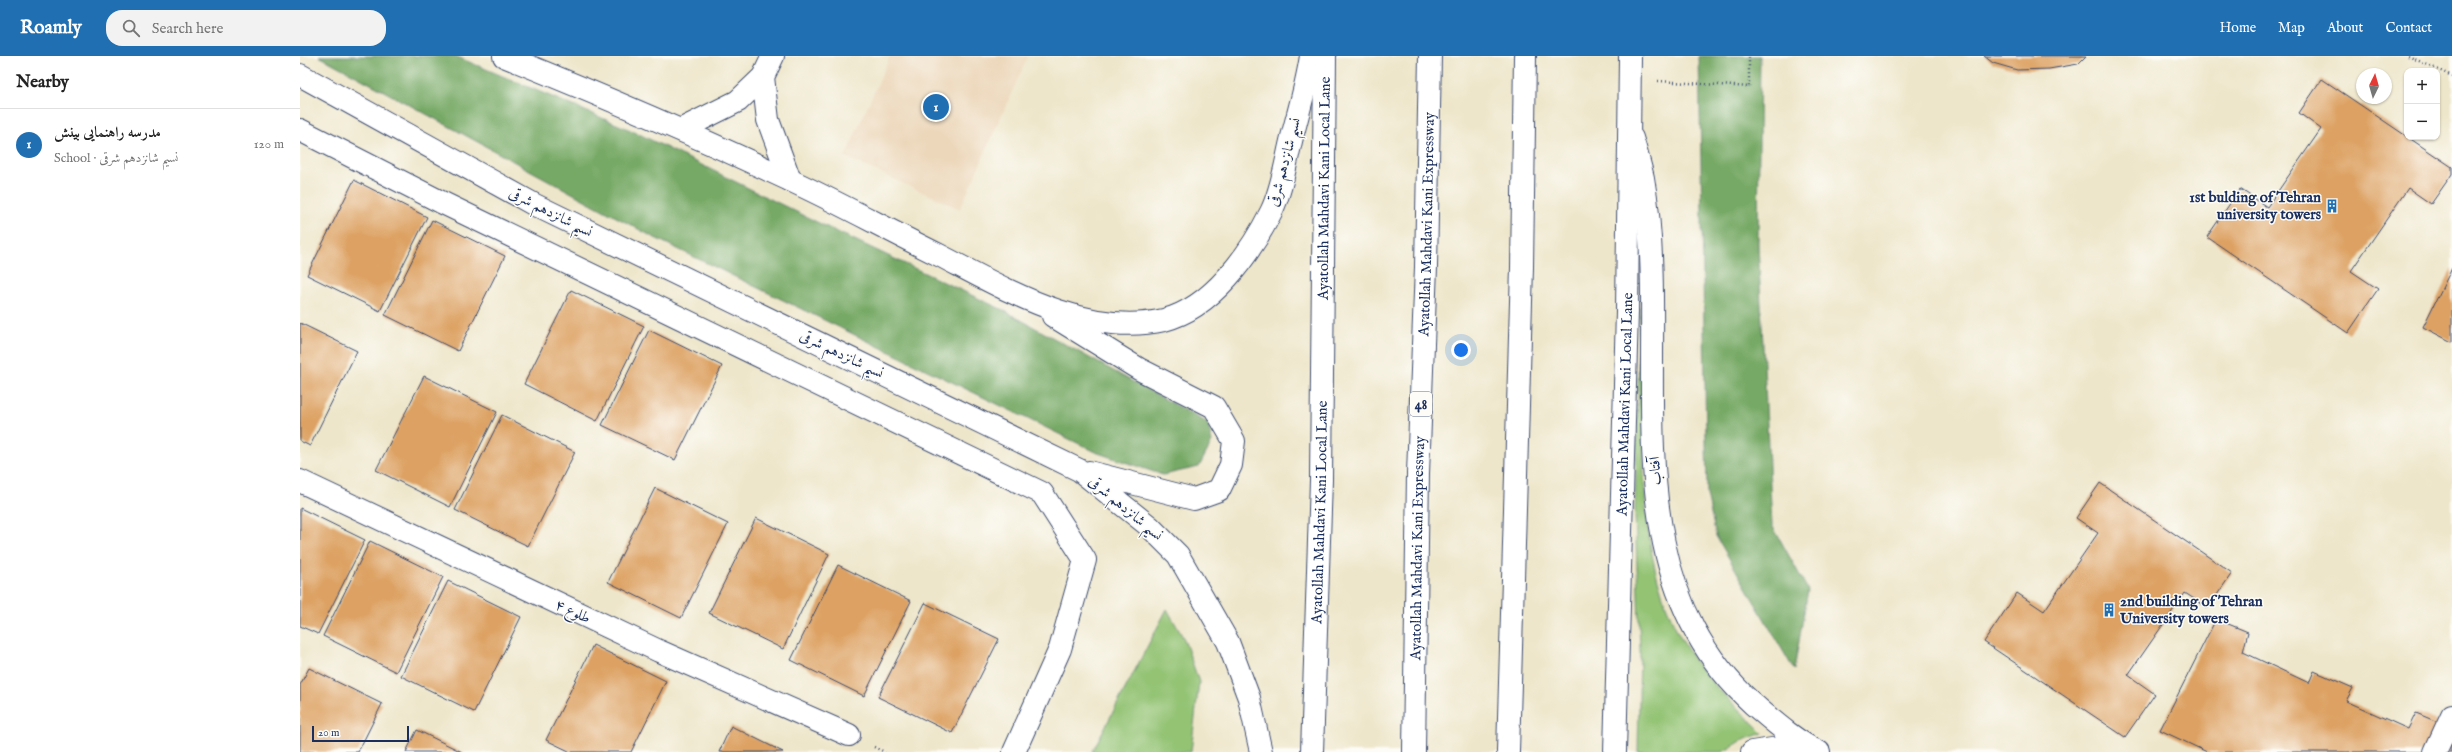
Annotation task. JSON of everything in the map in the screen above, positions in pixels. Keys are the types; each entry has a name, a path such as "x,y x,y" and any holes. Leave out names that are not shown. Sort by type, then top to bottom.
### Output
{"main road":[{"name":"نسیم شانزدهم شرقی","path":"504,56 682,129 790,180 1030,302 1106,323 1132,324 1165,319 1202,300 1222,282 1257,237 1272,209 1286,164 1311,56"},
{"path":"682,129 738,101 763,77 773,56"},
{"name":"Ayatollah Mahdavi Kani Local Lane","path":"1312,752 1321,480 1325,56"},
{"name":"Ayatollah Mahdavi Kani Expressway","path":"1414,752 1418,473 1426,267 1430,56"},
{"path":"1508,752 1522,268 1525,56"},
{"name":"Ayatollah Mahdavi Kani Local Lane","path":"1615,752 1630,132 1630,56"},
{"name":"نسیم شانزدهم شرقی","path":"300,76 535,205 1078,470 1149,526 1178,555 1228,642 1249,698 1261,752"},
{"path":"763,77 768,120 790,180"},
{"path":"300,130 443,203 1042,494 1085,560 1060,649 1014,752"},
{"name":"آفتاب","path":"1630,132 1643,178 1649,233 1652,307 1651,398 1655,476 1660,526 1670,571 1685,613 1714,663 1740,692 1765,715 1817,751"},
{"path":"1030,302 1139,369 1214,408 1234,441 1231,465 1219,490 1194,499 1078,470"},
{"name":"طلوع ۴","path":"300,481 659,651 849,735"},
{"path":"2435,752 2452,715"},
{"path":"1752,752 1779,748 1817,751"}],"path":[{"path":"1630,79 1749,87 1749,56"},
{"path":"2408,56 2452,76"}],"shaded area":[{"path":"890,56 1028,56 960,209 845,157"}],"green space":[{"path":"319,56 455,56 633,131 827,227 1001,309 1208,423 1212,442 1199,467 1163,475 1098,453 653,237"},
{"path":"1699,56 1760,56 1758,244 1772,525 1808,590 1794,670 1716,536 1707,495"},
{"path":"1640,307 1647,515 1655,567 1662,593 1671,618 1691,655 1720,690 1763,733 1743,740 1723,752 1638,752 1640,651 1635,513"},
{"path":"1167,609 1184,639 1199,682 1191,752 1092,752"}],"building":[{"path":"1984,56 2086,56 2078,64 2049,69 2017,70 1993,63"},
{"name":"1st bulding of Tehran university towers","path":"2322,79 2356,102 2356,104 2359,104 2404,135 2404,140 2412,140 2452,167 2452,174 2431,204 2408,188 2351,271 2378,289 2348,333 2207,237 2240,189 2267,207 2321,129 2299,113"},
{"path":"354,180 427,217 380,311 307,275"},
{"path":"432,220 505,256 458,351 385,315"},
{"path":"2452,268 2452,342 2423,327"},
{"path":"571,290 644,326 597,421 524,384"},
{"path":"300,323 357,351 310,446 300,441"},
{"path":"649,330 722,366 675,460 602,425"},
{"path":"424,376 497,412 450,507 376,470"},
{"path":"502,415 575,452 528,546 455,510"},
{"name":"2nd building of Tehran University towers","path":"2100,483 2232,573 2208,608 2185,593 2128,675 2155,694 2125,737 1984,642 2017,593 2044,611 2098,533 2076,518"},
{"path":"655,488 728,524 681,618 608,582"},
{"path":"300,508 365,540 318,634 300,626"},
{"path":"756,518 829,554 783,649 709,613"},
{"path":"370,541 443,577 396,672 323,636"},
{"path":"838,565 911,601 864,696 791,660"},
{"path":"448,581 521,617 474,712 401,676"},
{"path":"925,603 999,639 952,733 878,697"},
{"path":"2216,619 2248,632 2243,652 2309,683 2314,671 2353,688 2346,701 2408,729 2416,713 2452,728 2451,752 2207,752 2160,730"},
{"path":"593,645 666,681 631,752 571,752 546,740"},
{"path":"309,668 382,704 358,752 300,752 300,685"},
{"path":"731,726 783,752 719,752"},
{"path":"417,730 462,752 406,752"}],"place":[{"name":"مدرسه راهنمایی بینش","path":"936,107"},
{"name":"1st bulding of Tehran university towers","path":"2332,206"},
{"name":"2nd building of Tehran University towers","path":"2109,610"}]}
